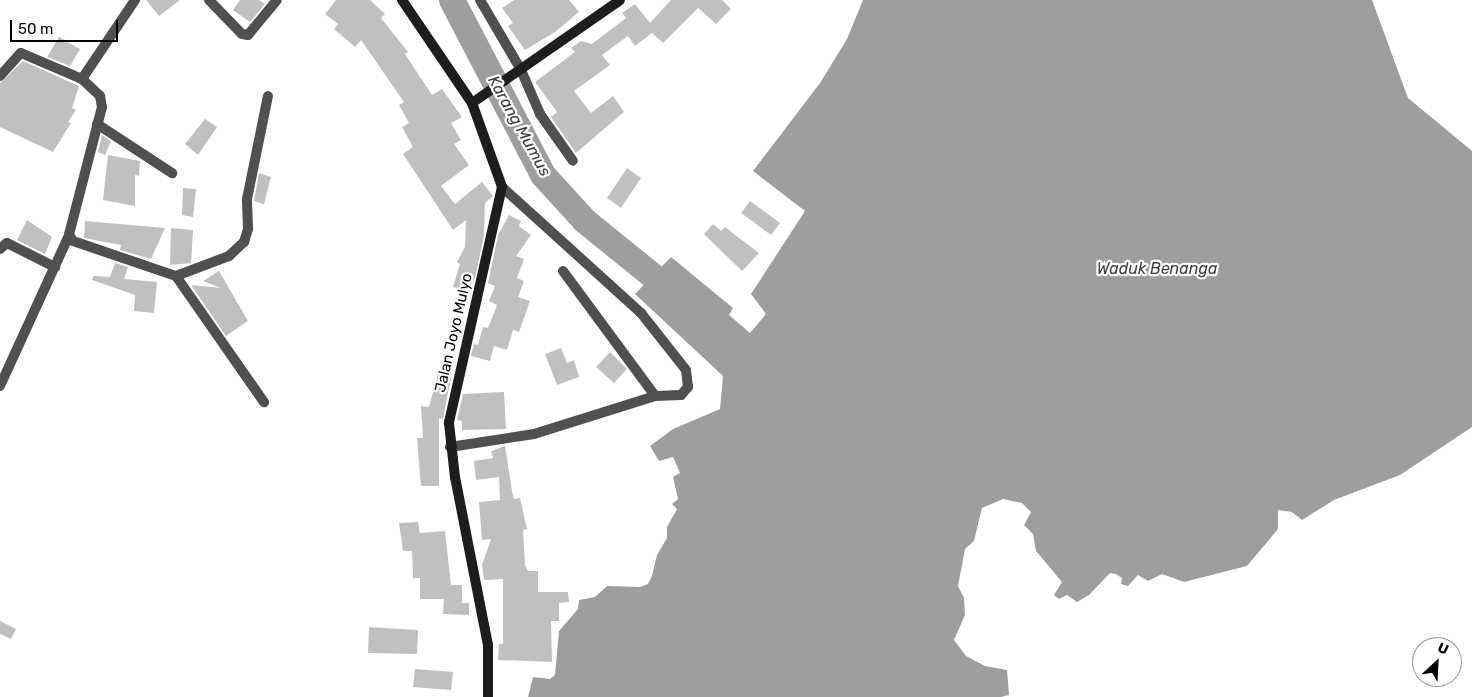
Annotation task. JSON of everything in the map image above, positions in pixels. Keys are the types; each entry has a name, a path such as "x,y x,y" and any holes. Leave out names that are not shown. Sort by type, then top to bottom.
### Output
{"main road":[{"path":"402,0 472,103 502,187"},
{"path":"472,103 485,96 620,0"},
{"name":"Jalan Joyo Mulyo","path":"488,697 488,645 450,447 449,422 502,187"}],"street":[{"path":"82,79 135,0"},
{"path":"210,0 242,34 248,35 278,0"},
{"path":"480,0 520,71 540,114 573,161"},
{"path":"0,76 14,56 21,53 82,79 100,96 97,124 69,235 0,386"},
{"path":"69,235 73,241 121,260 176,276 229,256 244,242 248,230 247,198 268,96"},
{"path":"97,124 172,173"},
{"path":"450,447 534,434 654,396 681,395 688,388 686,370 678,357 641,313 502,187"},
{"path":"0,249 7,243 55,267"},
{"path":"563,271 654,396"},
{"path":"176,276 264,402"}],"water":[{"name":"Waduk Benanga","path":"863,0 1372,0 1408,98 1472,151 1472,427 1400,475 1334,500 1302,520 1292,512 1278,510 1278,529 1247,566 1184,582 1162,574 1148,581 1138,575 1128,586 1121,584 1122,578 1110,573 1089,595 1077,602 1067,595 1059,599 1054,595 1062,582 1036,551 1033,534 1024,525 1031,512 1022,503 1003,499 982,508 974,541 965,549 958,586 964,598 965,615 954,640 966,656 985,666 1007,670 1009,695 1001,697 528,697 533,677 550,679 555,675 559,631 578,609 579,600 595,597 607,586 640,587 648,584 652,576 657,555 667,538 667,527 677,509 672,504 678,499 673,477 680,473 673,457 659,461 650,446 673,429 720,409 723,376 635,294 671,257 733,308 729,315 750,333 766,314 751,294 805,211 753,171 820,83 847,39"}],"building":[{"path":"146,0 180,0 159,16"},
{"path":"240,0 259,0 265,4 250,22 233,10"},
{"path":"336,0 370,0 385,14 381,18 408,52 405,54 432,95 442,89 462,117 451,123 461,140 454,144 469,165 441,186 455,204 482,182 493,196 485,203 484,236 475,278 467,291 453,287 460,264 457,262 465,247 466,220 453,230 403,154 413,147 402,127 409,123 399,105 404,102 361,40 355,47 334,29 338,24 325,14"},
{"path":"514,0 569,0 579,12 555,32 525,50 508,26 513,23 502,8"},
{"path":"671,0 722,0 731,9 716,24 698,8 663,43 652,33 635,46 628,36 602,55 610,65 574,91 591,113 613,96 624,112 576,153 551,117 557,112 535,82 575,52 571,48 581,41 592,44 626,18 622,13 635,4 650,23"},
{"path":"59,37 80,49 70,66 47,57"},
{"path":"23,61 79,86 72,108 76,110 68,122 71,123 53,152 0,127 0,83"},
{"path":"205,119 217,127 198,155 185,144"},
{"path":"102,135 111,141 105,155 98,152"},
{"path":"108,155 140,161 139,176 135,175 135,206 103,200"},
{"path":"627,168 641,178 621,208 607,198"},
{"path":"259,173 271,177 264,204 254,201"},
{"path":"183,188 196,189 193,217 182,215"},
{"path":"750,201 780,223 771,235 741,213"},
{"path":"509,215 521,221 519,226 531,235 516,256 524,259 517,278 524,281 518,297 530,301 519,332 513,330 507,350 494,346 490,361 471,356 474,344 478,345 483,327 488,328 497,305 489,301 495,286 488,283 498,235"},
{"path":"27,220 52,237 45,254 17,240"},
{"path":"85,221 165,228 151,259 120,250 121,245 84,238"},
{"path":"713,224 721,231 725,227 759,253 742,271 704,234"},
{"path":"171,228 193,230 191,263 170,265"},
{"path":"115,263 128,267 124,279 157,282 154,313 134,311 135,295 92,280 93,276 110,277"},
{"path":"219,271 248,321 226,336 191,285 221,288 203,281"},
{"path":"561,348 567,363 574,360 579,377 557,385 545,354"},
{"path":"610,352 627,369 614,383 596,367"},
{"path":"438,374 451,377 443,419 439,418 439,486 421,486 417,438 423,438 421,406 429,407"},
{"path":"504,392 506,429 462,430 462,421 457,420 463,394"},
{"path":"505,446 514,499 520,498 527,529 523,530 525,565 528,571 538,571 538,592 568,592 569,602 559,603 559,621 551,621 552,662 498,660 499,644 503,644 503,579 484,580 482,565 491,539 482,540 479,502 500,500 499,477 476,480 474,461 493,458 491,451"},
{"path":"418,522 420,533 445,531 451,585 462,585 462,603 469,603 469,615 443,614 444,599 420,599 420,578 413,578 412,551 403,551 399,523"},
{"path":"0,621 16,629 11,639 0,634"},
{"path":"369,627 418,630 417,654 368,653"},
{"path":"415,669 453,672 451,690 413,687"}],"waterway":[{"name":"Karang Mumus","path":"452,0 543,175 585,221 653,276"}]}
